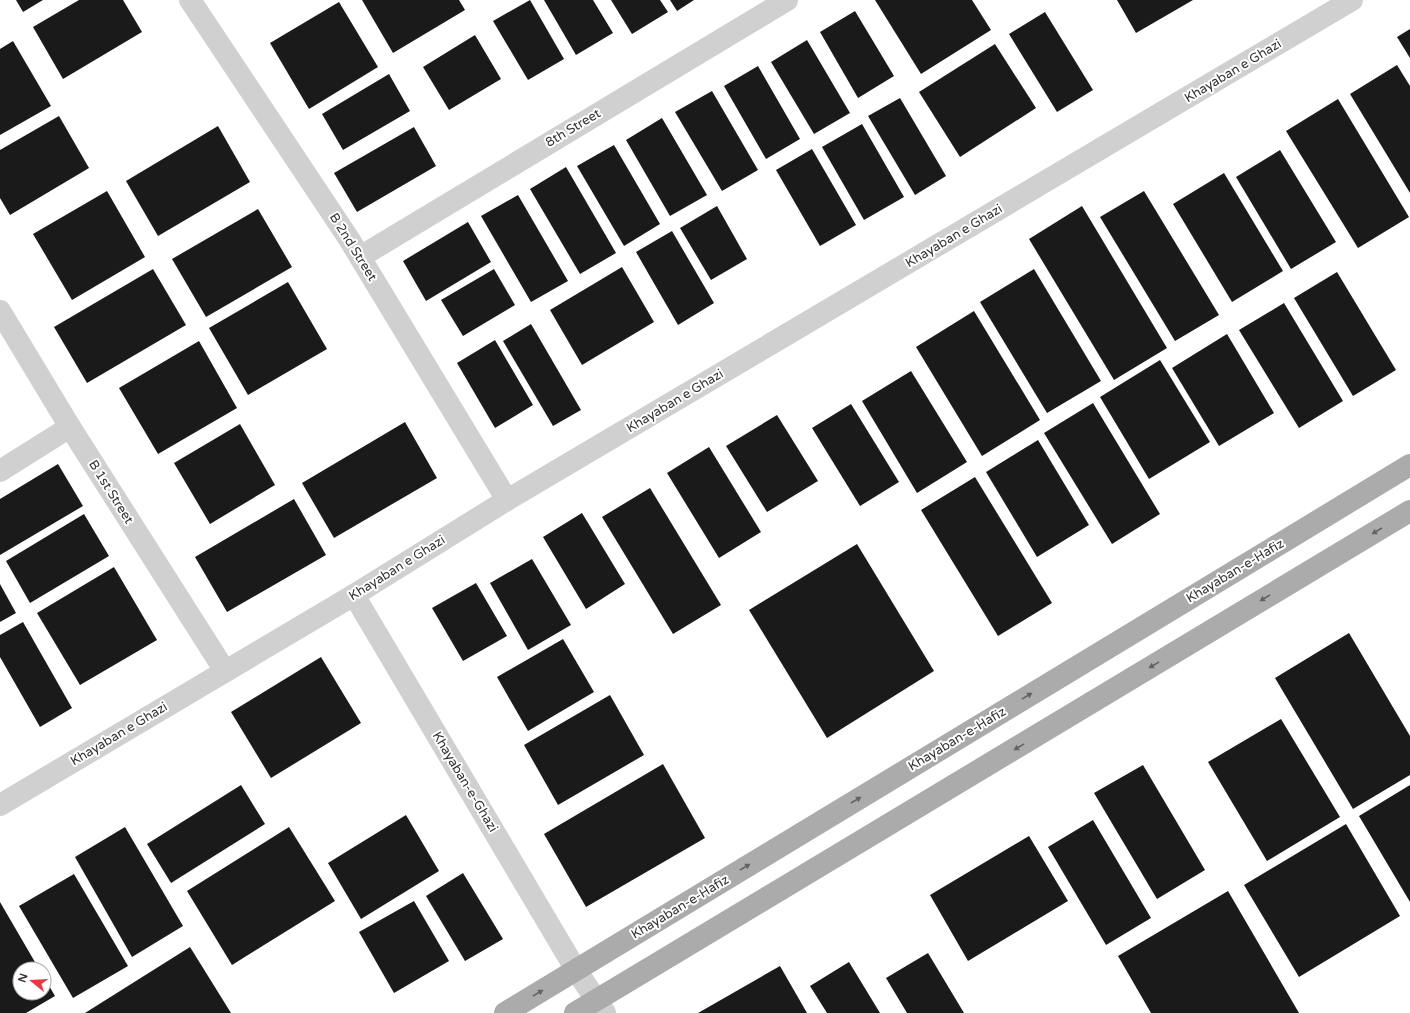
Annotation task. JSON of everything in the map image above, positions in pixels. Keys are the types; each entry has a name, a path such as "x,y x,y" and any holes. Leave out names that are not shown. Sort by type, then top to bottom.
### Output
{"main road":[{"name":"Khayaban-e-Hafiz","path":"505,1013 1410,465"},
{"path":"575,1013 600,1007 1410,511"}],"street":[{"name":"8th Street","path":"360,257 787,0"},
{"name":"Khayaban e Ghazi","path":"0,805 354,595 507,500 1352,0"},
{"name":"B 2nd Street","path":"198,3 360,257 507,500"},
{"name":"B 1st Street","path":"0,311 70,427 225,671"},
{"path":"0,471 70,427"},
{"name":"Khayaban-e-Ghazi","path":"354,595 576,970 600,1007"}],"building":[{"path":"16,0 43,0 23,12"},
{"path":"79,0 123,0 142,32 63,79 33,27"},
{"path":"362,0 459,0 465,10 393,53"},
{"path":"530,0 564,59 528,80 493,21"},
{"path":"544,0 593,0 613,33 576,55"},
{"path":"611,0 660,0 668,12 632,34"},
{"path":"670,0 694,0 677,11"},
{"path":"875,0 972,0 991,30 921,74"},
{"path":"1117,0 1193,0 1136,33"},
{"path":"339,2 378,67 309,109 270,43"},
{"path":"855,11 894,76 858,98 820,32"},
{"path":"1045,12 1093,90 1057,112 1009,34"},
{"path":"1410,29 1410,58 1397,37"},
{"path":"475,35 501,79 449,110 423,67"},
{"path":"807,40 850,113 814,134 771,62"},
{"path":"13,41 51,106 0,135 0,49"},
{"path":"995,44 1036,108 960,157 919,92"},
{"path":"1397,65 1410,86 1410,193 1350,94"},
{"path":"758,66 800,139 766,159 724,86"},
{"path":"389,74 410,111 343,150 322,114"},
{"path":"712,91 758,170 722,191 675,112"},
{"path":"900,98 946,176 915,195 868,116"},
{"path":"1338,99 1409,217 1358,248 1286,131"},
{"path":"59,116 89,168 10,215 0,198 0,150"},
{"path":"662,118 707,195 670,216 626,140"},
{"path":"862,124 904,197 864,220 822,147"},
{"path":"218,126 250,182 158,236 126,181"},
{"path":"414,127 436,166 357,212 334,173"},
{"path":"614,145 660,224 624,246 577,166"},
{"path":"812,149 856,225 820,246 776,170"},
{"path":"1280,150 1336,242 1291,269 1236,177"},
{"path":"566,167 616,253 580,274 530,189"},
{"path":"1224,173 1283,271 1232,302 1173,204"},
{"path":"107,191 145,257 72,300 33,234"},
{"path":"1144,191 1219,315 1175,341 1100,217"},
{"path":"518,195 568,281 531,302 481,216"},
{"path":"717,206 747,259 711,280 680,228"},
{"path":"1082,206 1167,348 1114,380 1029,239"},
{"path":"258,209 292,267 206,317 172,259"},
{"path":"468,222 491,262 426,301 403,261"},
{"path":"672,231 714,303 678,325 636,252"},
{"path":"622,267 654,322 582,365 550,310"},
{"path":"153,269 186,325 87,383 54,327"},
{"path":"494,269 515,305 463,336 441,300"},
{"path":"1034,269 1101,381 1047,413 980,302"},
{"path":"1337,272 1396,370 1353,396 1294,298"},
{"path":"288,282 327,349 248,395 209,328"},
{"path":"1284,303 1343,401 1299,428 1239,330"},
{"path":"974,311 1040,420 982,456 916,347"},
{"path":"531,324 581,410 553,426 503,341"},
{"path":"1227,334 1274,413 1219,446 1172,368"},
{"path":"495,340 533,405 495,428 457,363"},
{"path":"199,341 237,408 158,454 119,388"},
{"path":"1160,360 1210,442 1149,479 1100,397"},
{"path":"911,371 967,462 917,493 862,401"},
{"path":"1093,403 1160,514 1112,544 1044,433"},
{"path":"851,404 899,482 860,506 812,428"},
{"path":"777,415 818,481 767,512 726,446"},
{"path":"405,422 437,478 334,538 302,483"},
{"path":"240,424 275,485 210,524 174,463"},
{"path":"1038,440 1089,525 1037,557 986,472"},
{"path":"709,447 761,532 719,558 667,473"},
{"path":"58,464 83,506 0,555 0,499"},
{"path":"975,477 1052,603 998,636 921,510"},
{"path":"650,488 721,605 673,634 602,517"},
{"path":"294,499 326,555 227,612 195,557"},
{"path":"582,513 625,584 586,609 543,537"},
{"path":"84,514 109,556 30,603 6,561"},
{"path":"857,544 934,671 827,738 749,610"},
{"path":"532,559 571,625 528,650 490,583"},
{"path":"114,567 157,640 80,685 37,613"},
{"path":"476,583 507,636 463,661 432,608"},
{"path":"0,584 16,613 0,622"},
{"path":"23,622 72,708 40,727 0,657 0,635"},
{"path":"1349,633 1410,736 1410,775 1353,809 1275,678"},
{"path":"563,639 594,692 528,731 497,677"},
{"path":"321,657 361,723 271,778 231,712"},
{"path":"610,695 644,755 558,805 524,745"},
{"path":"1281,719 1340,817 1267,861 1208,762"},
{"path":"663,764 705,838 586,907 544,834"},
{"path":"1143,765 1205,870 1157,899 1094,793"},
{"path":"241,785 265,824 171,883 147,844"},
{"path":"1410,785 1410,902 1359,816"},
{"path":"406,815 439,871 361,919 328,863"},
{"path":"1093,820 1151,918 1106,945 1048,847"},
{"path":"1346,824 1400,916 1299,977 1244,885"},
{"path":"125,827 183,926 132,957 75,857"},
{"path":"289,827 335,901 232,965 187,891"},
{"path":"1029,836 1068,901 968,961 930,895"},
{"path":"463,873 503,939 465,961 426,896"},
{"path":"74,874 128,966 73,998 19,906"},
{"path":"1228,891 1299,1013 1151,1013 1118,956"},
{"path":"414,901 449,961 394,993 359,932"},
{"path":"0,902 34,961 12,961 12,1001 46,1001 26,1013 0,1013"},
{"path":"190,947 231,1013 85,1013"},
{"path":"928,953 964,1013 907,1013 886,978"},
{"path":"849,962 880,1013 827,1013 810,986"},
{"path":"780,966 807,1013 698,1013"},
{"path":"52,991 55,996 52,998"}]}
